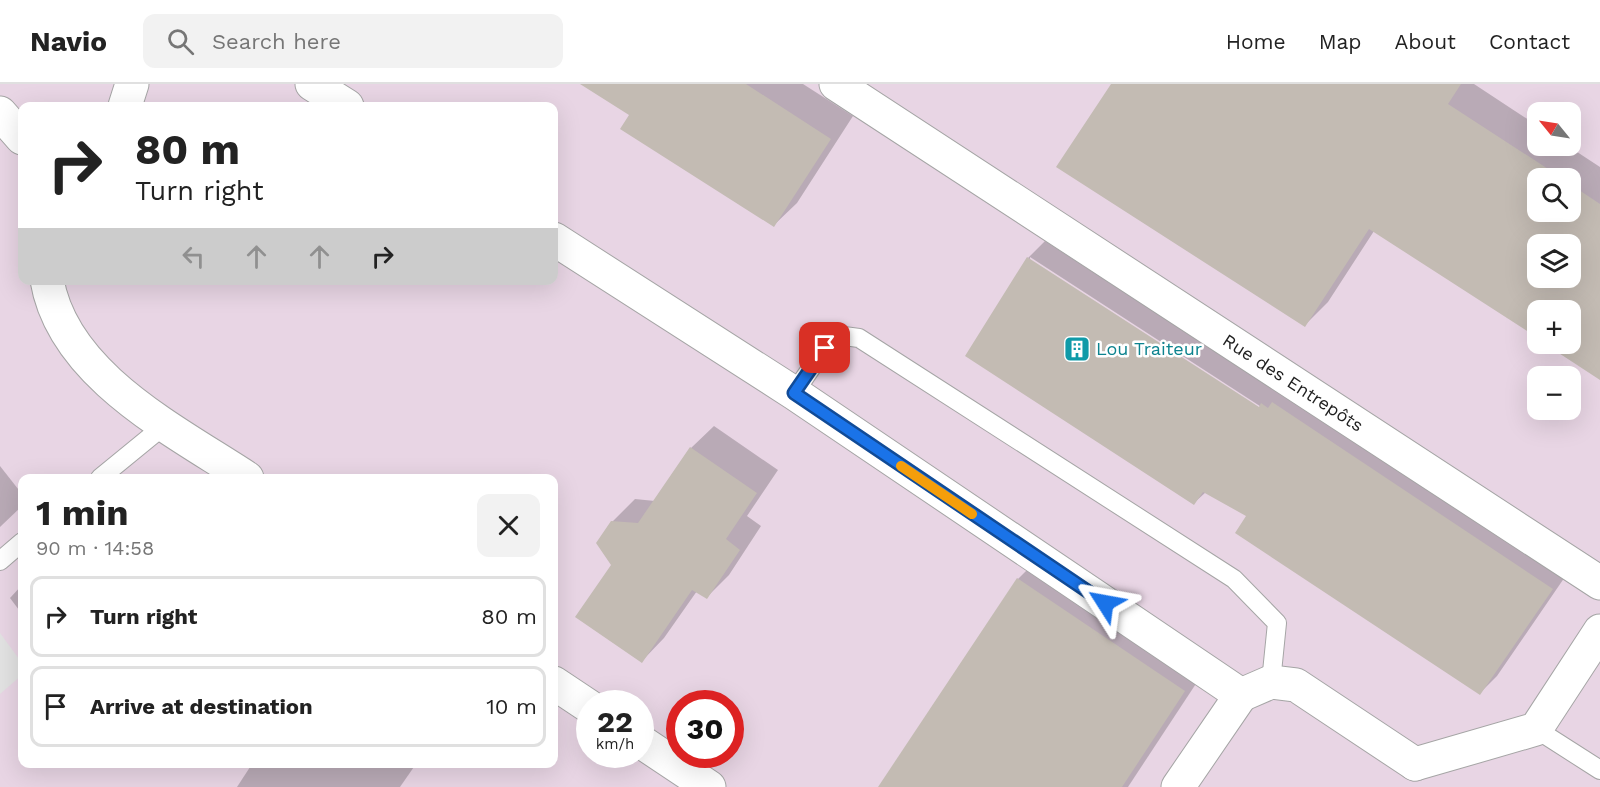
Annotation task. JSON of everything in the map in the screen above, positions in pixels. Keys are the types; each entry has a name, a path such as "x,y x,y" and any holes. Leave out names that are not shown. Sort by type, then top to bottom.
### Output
{"street":[{"path":"126,102 132,84"},
{"path":"312,84 341,102"},
{"name":"Rue des Entrepôts","path":"836,84 1600,583"},
{"path":"0,112 18,133"},
{"path":"558,242 794,393 1241,695"},
{"path":"48,285 66,334 106,382 241,474"},
{"path":"1178,787 1241,695 1271,682 1296,685 1408,776 1536,729 1600,632"},
{"path":"558,686 576,698"},
{"path":"654,750 709,787"}],"lane":[{"path":"794,393 825,348 844,336 859,338 1234,579 1277,623 1271,682"},
{"path":"105,474 166,424"},
{"path":"0,561 18,545"},
{"path":"1536,729 1600,770"}],"shaded area":[{"path":"0,84 1600,84 1600,787 0,787"},
{"path":"0,633 18,658 18,678 0,694"}],"building":[{"path":"580,84 746,84 831,139 774,227 620,129 629,115"},
{"path":"1111,84 1461,84 1448,104 1547,168 1527,168 1527,222 1581,222 1581,191 1600,204 1600,380 1560,354 1581,354 1581,300 1527,300 1527,331 1369,229 1305,327 1056,167"},
{"path":"1027,257 1259,407 1261,403 1268,408 1272,402 1553,589 1480,695 1235,533 1246,516 1203,492 1194,505 965,356"},
{"path":"690,447 757,493 726,539 740,550 707,599 692,590 642,663 575,617 611,565 596,543 611,521 638,523"},
{"path":"1017,578 1185,691 1122,787 878,787"}],"slow traffic":[{"path":"901,466 972,514"}],"place":[{"name":"Lou Traiteur","path":"1077,349"}],"route":[{"path":"825,348 794,393 1105,603"}]}
